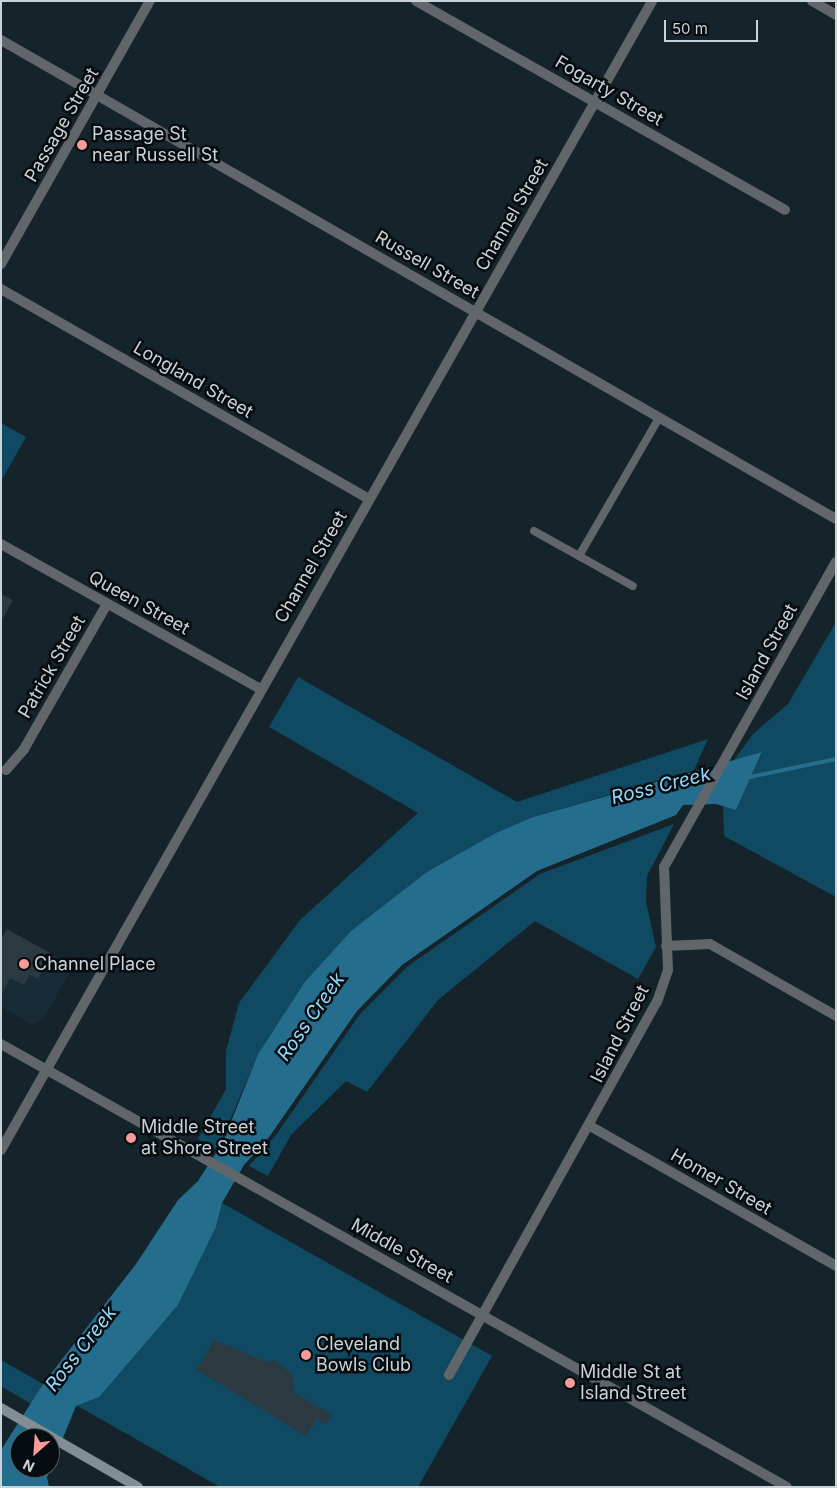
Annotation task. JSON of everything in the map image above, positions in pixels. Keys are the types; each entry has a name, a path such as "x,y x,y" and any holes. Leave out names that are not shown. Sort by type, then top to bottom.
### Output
{"main road":[{"path":"1,1408 138,1487"}],"street":[{"name":"Passage Street","path":"1,264 150,1"},
{"name":"Fogarty Street","path":"416,1 785,210"},
{"name":"Channel Street","path":"1,1150 652,1"},
{"path":"812,1 836,15"},
{"name":"Russell Street","path":"1,40 836,518"},
{"name":"Longland Street","path":"1,289 369,498"},
{"name":"Queen Street","path":"1,544 260,690"},
{"name":"Island Street","path":"449,1375 590,1126 657,1002 668,970 664,867 836,562"},
{"name":"Patrick Street","path":"6,770 24,749 107,604"},
{"path":"666,946 710,944 836,1016"},
{"name":"Middle Street","path":"1,1044 787,1487"},
{"name":"Homer Street","path":"590,1126 836,1266"}],"lane":[{"path":"579,556 659,418"},
{"path":"534,531 633,586"}],"shaded area":[{"path":"1,423 26,437 1,481"},
{"path":"836,622 836,897 724,836 723,806 736,810 762,753 732,763 753,734 788,704"},
{"path":"298,677 517,802 708,739 694,770 533,817 429,871 304,983 258,1054 217,1151 198,1139 226,1089 226,1051 239,1003 300,920 418,813 269,727"},
{"path":"674,824 647,876 646,902 656,947 638,979 535,921 438,1000 367,1092 346,1081 291,1135 268,1176 249,1166 276,1135 360,1014 408,966 540,874"},
{"path":"7,929 73,966 43,1020 31,1024 1,1007 1,939"},
{"name":"Cleveland Bowls Club","path":"222,1203 492,1356 418,1487 220,1487 76,1405 99,1396 178,1305 216,1227"},
{"path":"1,1360 43,1384 31,1404 1,1386"}],"water":[{"path":"762,752 736,810 716,804 683,805 676,815 537,871 402,965 357,1011 267,1140 244,1165 222,1203 216,1227 178,1305 99,1397 76,1406 60,1445 60,1428 15,1428 43,1384 136,1264 178,1200 198,1181 223,1142 258,1054 304,983 351,931 427,872 496,833 533,817"},
{"path":"10,1436 10,1478 47,1478 49,1487 1,1487 1,1450"}],"building":[{"path":"1,594 13,600 1,622"},
{"name":"Channel Place","path":"7,929 52,954 38,979 30,975 24,985 10,978 1,995 1,939"},
{"path":"214,1340 266,1362 275,1360 293,1376 294,1393 332,1415 326,1424 316,1419 306,1436 197,1370"}],"waterway":[{"name":"Ross Creek","path":"750,777 836,759"}],"place":[{"name":"Passage St near Russell St","path":"82,145"},
{"name":"Channel Place","path":"24,964"},
{"name":"Middle Street at Shore Street","path":"131,1138"},
{"name":"Cleveland Bowls Club","path":"306,1355"},
{"name":"Middle St at Island Street","path":"570,1383"}]}
